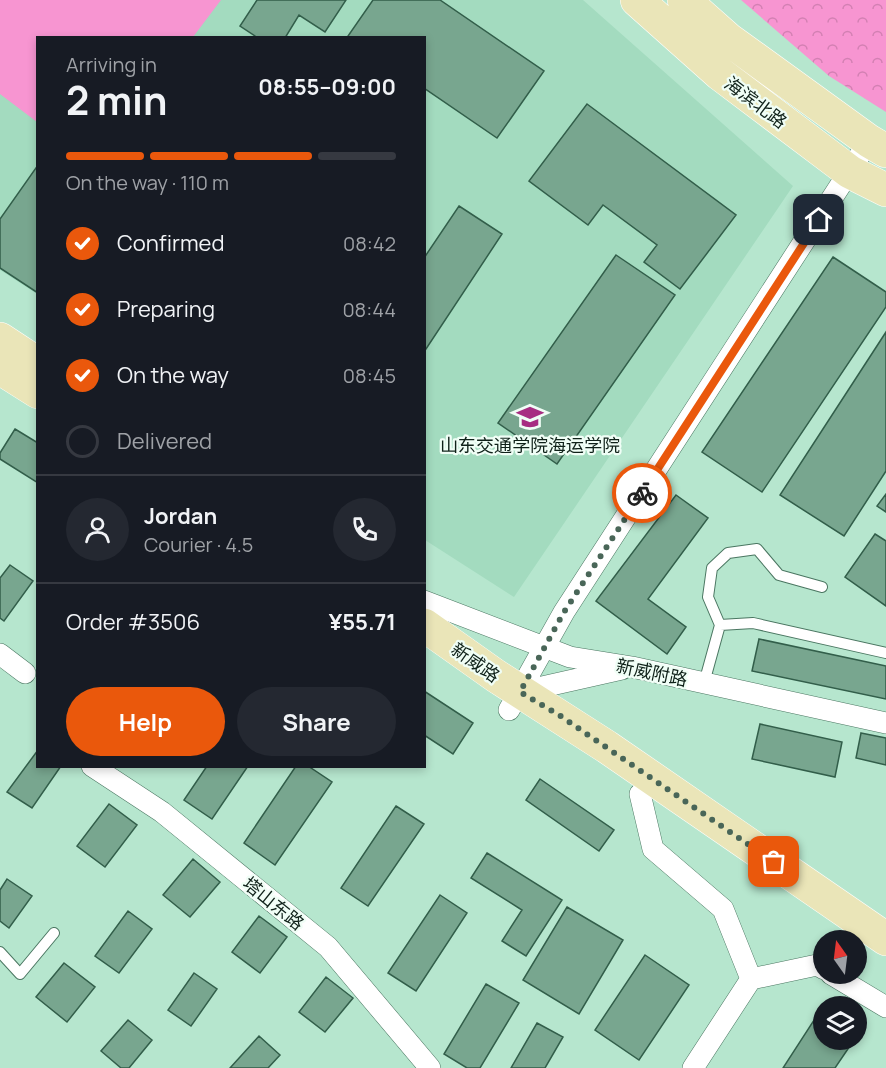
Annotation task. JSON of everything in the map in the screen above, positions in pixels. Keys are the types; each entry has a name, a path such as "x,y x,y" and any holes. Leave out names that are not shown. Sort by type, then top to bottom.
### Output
{"main road":[{"name":"海滨北路","path":"636,0 720,74 850,172 886,190"},
{"name":"海滨北路","path":"684,0 728,39 878,146"},
{"path":"0,339 36,363"},
{"path":"0,368 36,391"},
{"name":"新威路","path":"426,627 514,701 640,794 840,930"},
{"name":"新威路","path":"426,653 514,701 559,715 886,939"},
{"name":"新威路","path":"867,949 886,962"}],"street":[{"path":"514,701 571,602 850,172 878,146"},
{"name":"新威附路","path":"426,601 570,657 632,667 886,723"},
{"path":"0,654 25,673"},
{"path":"514,701 632,667"},
{"name":"塔山东路","path":"95,768 162,812 328,947 430,1068"},
{"path":"640,794 653,849 723,909 751,979"},
{"path":"693,1068 751,979 813,966"},
{"path":"848,984 886,1007"}],"lane":[{"path":"704,683 720,625 708,597 712,568 729,553 757,549 779,575 822,587"},
{"path":"720,625 753,623 886,653"},
{"path":"0,952 20,974 54,933"}],"shaded area":[{"name":"山东交通学院海运学院","path":"0,0 583,0 793,186 514,597 426,541 426,36 36,36 36,293 0,270"}],"green space":[{"path":"0,0 221,0 194,36 36,36 36,121 0,94"},
{"path":"741,0 886,0 886,112 829,76"}],"building":[{"path":"257,0 346,0 325,32 299,15 286,36 255,36 240,26"},
{"path":"373,0 440,0 544,71 497,138 426,89 426,36 348,36"},
{"path":"587,104 736,215 680,289 644,262 657,245 603,205 588,225 529,181"},
{"path":"36,168 36,292 0,268 0,219"},
{"path":"459,206 502,234 426,349 426,255"},
{"path":"616,255 675,295 557,464 498,423"},
{"path":"833,257 886,292 886,307 762,492 702,452"},
{"path":"886,332 886,471 844,536 780,495"},
{"path":"15,429 36,442 36,482 0,459 0,453"},
{"path":"886,494 886,512 877,506"},
{"path":"676,495 708,518 648,599 686,627 667,654 596,601"},
{"path":"875,534 886,541 886,606 845,577"},
{"path":"10,565 33,581 4,621 0,618 0,578"},
{"path":"759,639 886,666 886,699 752,671"},
{"path":"426,692 473,723 453,754 426,736"},
{"path":"760,724 842,742 835,777 752,759"},
{"path":"861,733 886,738 886,765 856,758"},
{"path":"36,753 36,768 60,768 32,808 7,792"},
{"path":"206,768 247,768 212,819 184,800"},
{"path":"295,768 311,768 332,782 275,865 244,843"},
{"path":"540,779 614,830 599,851 526,800"},
{"path":"109,804 137,825 105,867 77,846"},
{"path":"396,806 424,824 368,906 341,888"},
{"path":"487,853 562,900 526,956 502,941 522,910 471,878"},
{"path":"193,859 220,882 190,917 163,895"},
{"path":"7,879 32,896 9,928 0,921 0,890"},
{"path":"440,895 467,913 416,991 388,973"},
{"path":"567,907 623,940 579,1014 523,980"},
{"path":"128,911 152,929 119,973 95,956"},
{"path":"259,916 287,937 260,973 232,952"},
{"path":"645,955 689,985 639,1060 595,1030"},
{"path":"64,963 95,987 67,1022 36,997"},
{"path":"194,973 217,989 191,1026 168,1010"},
{"path":"326,977 353,998 325,1032 299,1012"},
{"path":"486,984 519,1003 480,1068 467,1068 444,1054"},
{"path":"128,1020 152,1040 129,1068 121,1068 101,1051"},
{"path":"813,1022 813,1050 847,1050 835,1068 783,1068"},
{"path":"537,1023 563,1037 545,1068 511,1068"},
{"path":"259,1036 280,1055 268,1068 230,1068"}],"way so far":[{"path":"642,493 564,612 520,692 559,715 774,862"}],"place":[{"name":"山东交通学院海运学院","path":"530,417"}],"route":[{"path":"642,493 819,220"}]}
